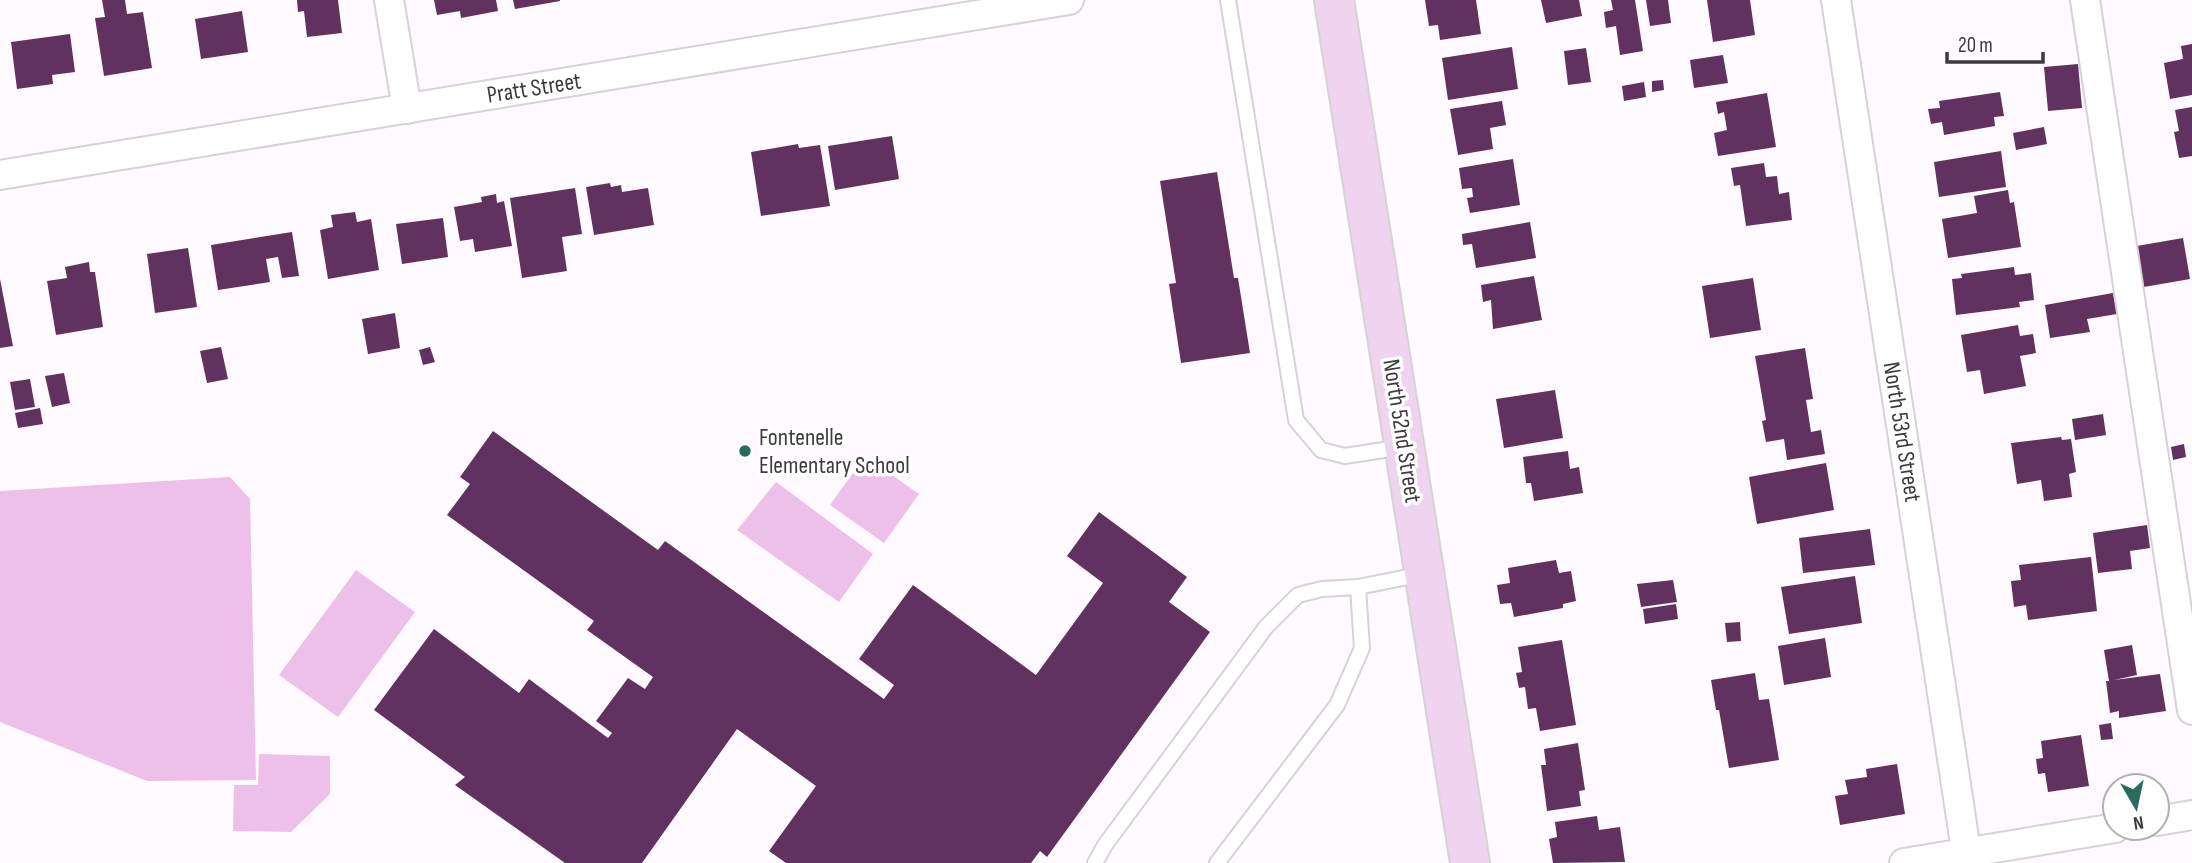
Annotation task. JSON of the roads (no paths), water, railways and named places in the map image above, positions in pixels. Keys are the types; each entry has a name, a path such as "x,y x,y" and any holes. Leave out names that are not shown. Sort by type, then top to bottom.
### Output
{"main road":[{"name":"North 52nd Street","path":"1334,0 1470,863"}],"street":[{"path":"389,0 407,109"},
{"name":"Pratt Street","path":"0,175 1069,0"},
{"name":"North 53rd Street","path":"1836,0 1967,858"},
{"path":"2085,0 2192,710"},
{"path":"2171,819 2192,815"},
{"path":"1904,863 1967,858 2101,831"}],"lane":[{"path":"1228,0 1296,420 1321,450 1345,456 1404,446"},
{"path":"1095,863 1105,845 1266,627 1298,595 1424,574"},
{"path":"1217,863 1337,705 1362,648 1358,587"}],"place":[{"name":"Fontenelle Elementary School","path":"745,451"}]}
